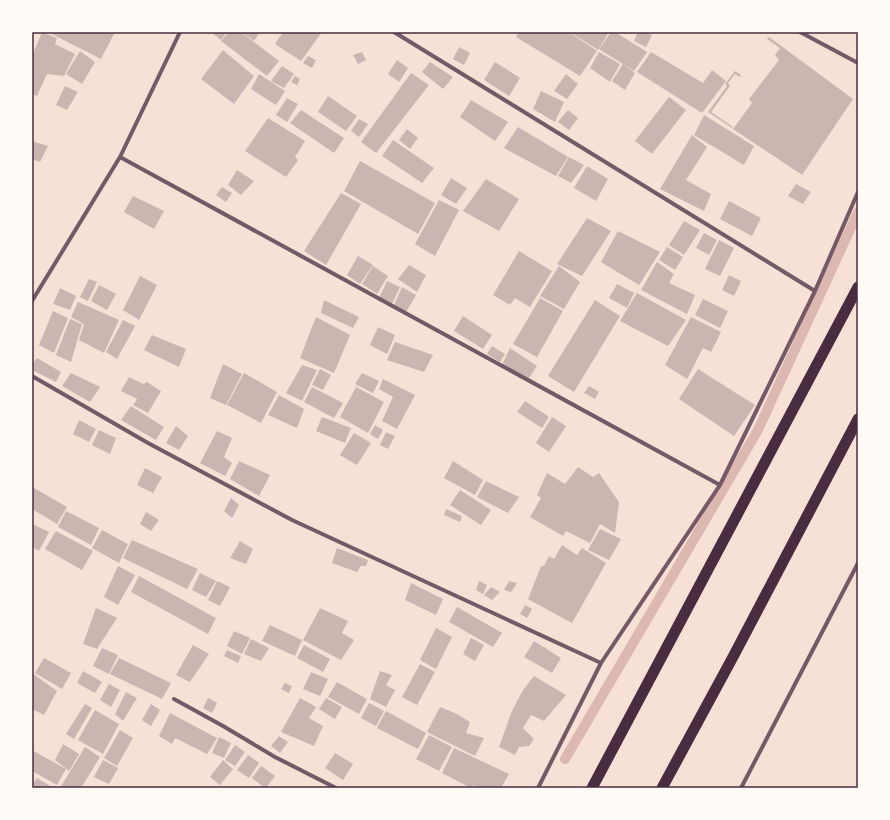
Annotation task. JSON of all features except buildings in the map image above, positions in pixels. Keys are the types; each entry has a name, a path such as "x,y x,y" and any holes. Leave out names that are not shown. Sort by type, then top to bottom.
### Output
{"highway":[{"path":"592,788 858,287"},
{"path":"662,788 858,419"}],"street":[{"path":"32,301 120,157 180,32"},
{"path":"394,32 815,291"},
{"path":"800,32 858,63"},
{"path":"120,157 720,485"},
{"path":"538,788 601,663 720,485 815,291 858,192"},
{"path":"32,376 148,443 292,520 601,663"},
{"path":"741,788 858,563"},
{"path":"174,699 275,757 336,788"}],"waterway":[{"path":"565,759 758,430 858,212"}]}
